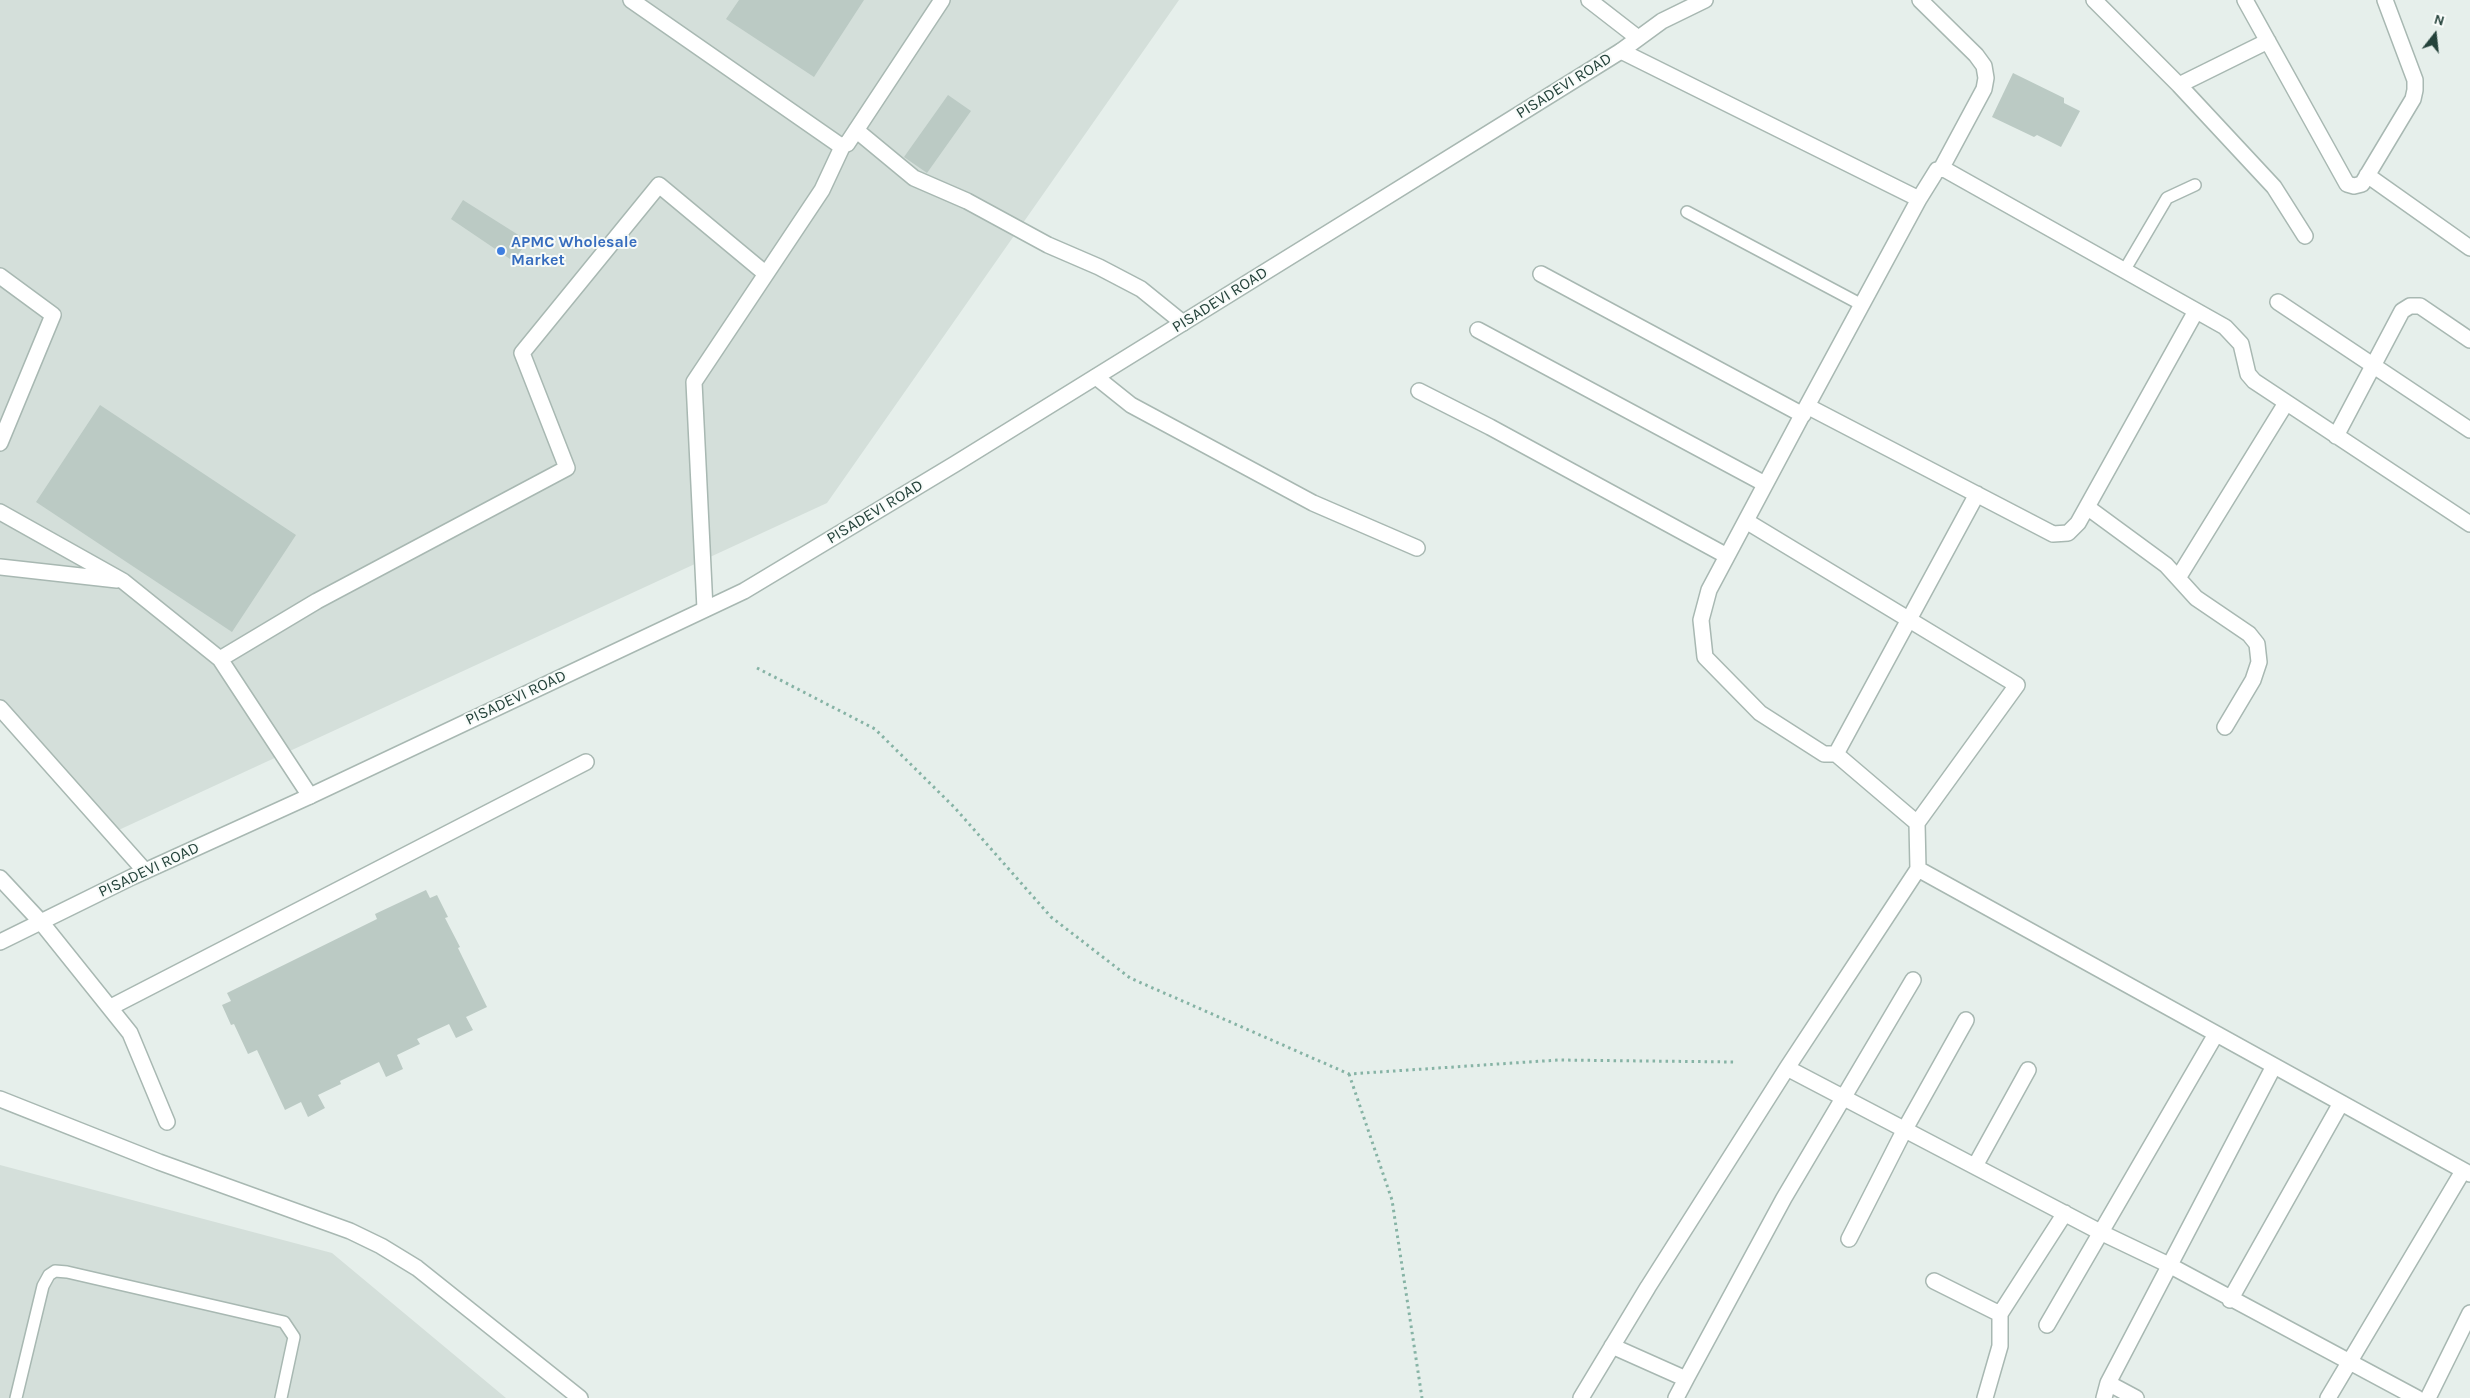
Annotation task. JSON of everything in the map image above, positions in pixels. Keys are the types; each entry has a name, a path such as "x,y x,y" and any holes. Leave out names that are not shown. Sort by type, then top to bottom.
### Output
{"street":[{"path":"631,0 838,144 843,145"},
{"path":"705,609 694,382 822,190 843,145 847,144 942,0"},
{"path":"1589,0 1638,38"},
{"name":"PISADEVI ROAD","path":"0,942 145,871 310,796 752,586 1183,323 1620,51 1662,21 1705,0"},
{"path":"1917,823 1836,754 1824,754 1760,713 1705,657 1700,620 1709,590 1805,410 1919,199 1937,170 1941,169 1984,89 1986,78 1984,66 1920,0"},
{"path":"2094,0 2178,85 2274,187 2305,236"},
{"path":"2244,0 2347,184 2357,186 2367,176 2412,99 2415,90 2415,80 2385,0"},
{"path":"2178,85 2268,41"},
{"path":"1620,51 1919,199"},
{"path":"856,130 914,178 967,201 1048,245 1099,267 1141,289 1183,323"},
{"path":"1941,169 2225,327 2241,344 2250,377 2286,403 2470,524"},
{"path":"2367,176 2470,248"},
{"path":"220,659 317,600 567,468 522,353 659,185 766,274"},
{"path":"1541,274 1805,410 1977,494 2053,534 2068,534 2078,523 2196,311"},
{"path":"0,276 53,315 0,443"},
{"path":"2278,302 2374,364 2470,430"},
{"path":"2336,436 2402,311 2410,306 2420,306 2470,340"},
{"path":"1478,330 1766,484"},
{"path":"1096,377 1131,405 1313,503 1416,548"},
{"path":"1419,392 1490,427 1727,556"},
{"path":"2178,578 2286,403"},
{"path":"1836,754 1911,619 1977,494"},
{"path":"2087,507 2166,565 2196,598 2249,634 2257,644 2258,662 2253,680 2224,727"},
{"path":"0,512 123,580 220,659 310,796"},
{"path":"1581,1398 1787,1068 1918,869 1917,823 2017,685 1911,619 1746,522"},
{"path":"0,567 123,580"},
{"path":"0,708 145,871"},
{"path":"112,1007 586,762"},
{"path":"1918,869 2466,1172 2328,1398"},
{"path":"0,878 41,922 112,1007 130,1033 167,1122"},
{"path":"1676,1398 1784,1198 1913,980"},
{"path":"1849,1238 1904,1129 1966,1020"},
{"path":"2047,1325 2216,1034"},
{"path":"2136,1398 2106,1391 2169,1265 2274,1066"},
{"path":"1787,1068 2102,1233 2169,1265 2230,1300 2417,1398"},
{"path":"1975,1166 2028,1070"},
{"path":"0,1099 160,1162 350,1231 381,1246 417,1268 580,1398"},
{"path":"2230,1300 2341,1103"},
{"path":"1985,1398 2000,1346 2000,1314 2065,1213"},
{"path":"1934,1281 2000,1314"},
{"path":"2428,1398 2470,1313"},
{"path":"1612,1346 1686,1379"}],"lane":[{"path":"2124,271 2167,198 2195,185"},
{"path":"1687,212 1862,305"},
{"path":"16,1398 43,1286 49,1275 55,1271 67,1272 284,1322 294,1337 281,1398"}],"path":[{"path":"757,668 876,729 955,808 1051,917 1130,978 1349,1074 1558,1060 1734,1062"},
{"path":"1349,1074 1392,1200 1422,1398"}],"shaded area":[{"name":"APMC Wholesale Market","path":"0,0 1179,0 827,503 110,834 0,718"},
{"path":"0,1165 332,1253 506,1398 0,1398"}],"building":[{"path":"739,0 864,0 814,77 726,19"},
{"path":"2013,73 2064,98 2064,103 2080,111 2061,147 2037,135 2034,137 1992,117"},
{"path":"948,95 971,111 927,173 904,157"},
{"path":"463,200 528,241 513,261 451,219"},
{"path":"100,405 296,535 232,632 36,502"},
{"path":"426,890 430,898 437,895 448,917 445,918 460,947 458,948 487,1007 466,1017 473,1030 456,1038 449,1024 417,1039 420,1044 397,1055 403,1069 386,1077 379,1062 340,1081 341,1084 318,1095 325,1108 308,1117 301,1102 285,1110 257,1050 248,1054 234,1024 231,1025 222,1005 231,1001 227,993 377,919 375,914"}],"place":[{"name":"APMC Wholesale Market","path":"501,251"}]}
